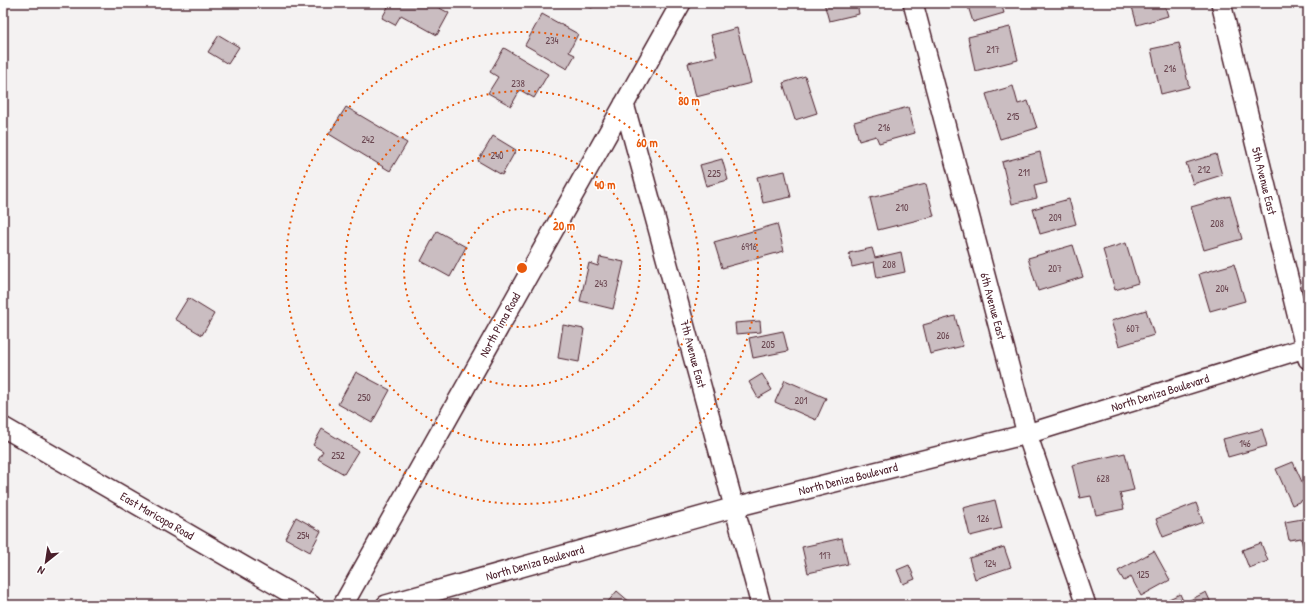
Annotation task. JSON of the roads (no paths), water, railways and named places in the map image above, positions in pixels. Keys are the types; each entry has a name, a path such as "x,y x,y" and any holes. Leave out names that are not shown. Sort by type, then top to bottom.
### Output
{"street":[{"name":"North Pima Road","path":"344,605 681,3"},
{"name":"6th Avenue East","path":"913,3 1027,434 1086,605"},
{"name":"5th Avenue East","path":"1221,3 1307,351"},
{"name":"7th Avenue East","path":"624,104 761,605"},
{"name":"North Deniza Boulevard","path":"386,605 735,507 1027,434 1307,351"},
{"name":"East Maricopa Road","path":"3,427 311,605"}]}
